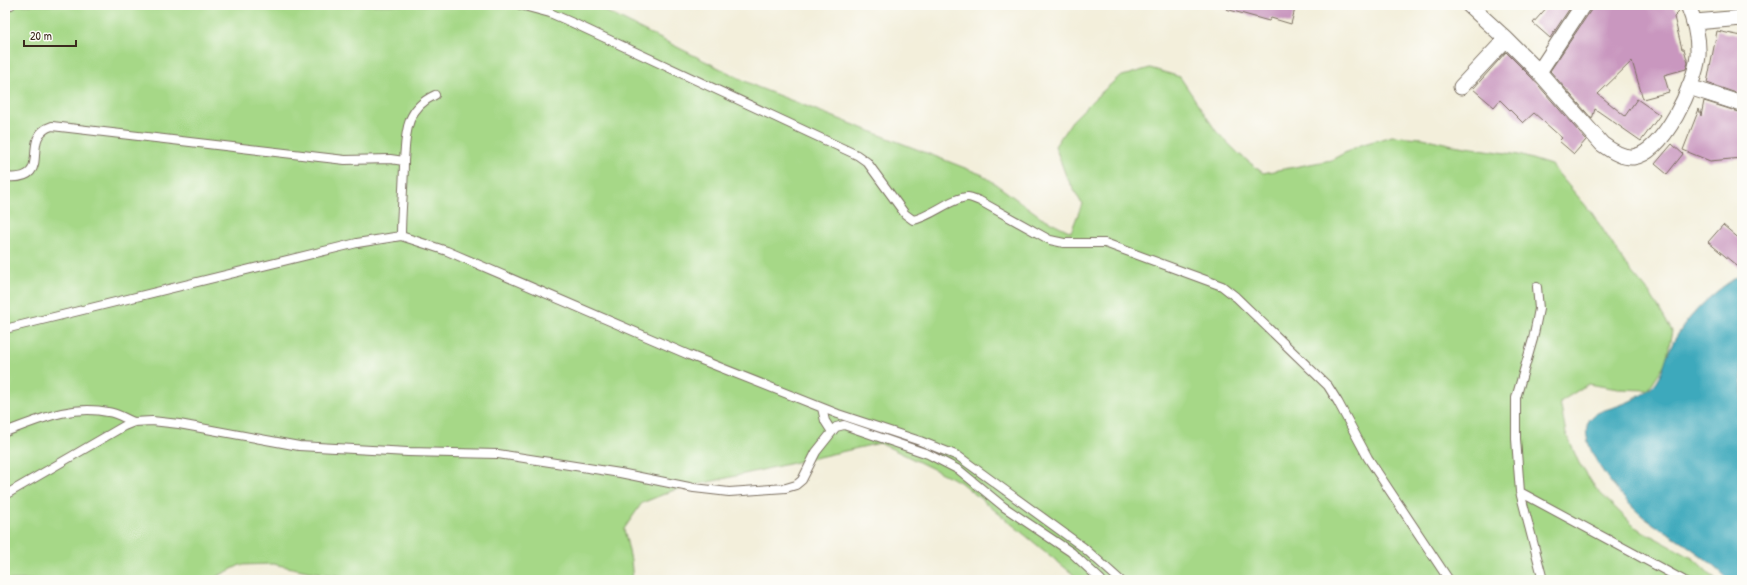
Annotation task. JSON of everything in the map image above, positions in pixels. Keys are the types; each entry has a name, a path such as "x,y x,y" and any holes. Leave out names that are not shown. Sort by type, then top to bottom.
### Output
{"street":[{"path":"1468,5 1506,39 1539,72 1602,144 1614,152 1631,158 1641,155 1652,148 1663,136 1678,110 1696,68 1698,37 1695,22 1688,5"},
{"path":"1539,72 1583,5"},
{"path":"1695,22 1742,18"},
{"path":"1461,87 1506,39"},
{"path":"1689,86 1742,104"}],"lane":[{"path":"5,7 11,5"},
{"path":"520,5 550,13 574,23 857,155 867,162 905,214 913,220 922,218 958,199 968,197 980,201 1050,240 1064,243 1105,243 1222,286 1328,386 1368,458 1449,580"},
{"path":"401,236 401,205 404,190 404,161 407,128 411,115 417,107 435,95"},
{"path":"5,177 26,176 30,174 35,159 37,138 44,129 52,126 345,160 390,159 404,161"},
{"path":"5,329 356,243 401,236 447,251 689,355 822,408 920,441 958,456 1083,547 1120,580"},
{"path":"1537,287 1539,309 1533,339 1516,398 1516,439 1520,492 1543,580"},
{"path":"822,408 825,421 832,432"},
{"path":"5,432 57,413 92,411 108,412 134,422"},
{"path":"5,496 124,426 134,422 152,421 179,424 299,446 408,452 498,454 620,473 694,488 729,492 786,488 796,485 802,480 816,452 836,427 844,425 928,454 959,470 1004,507 1071,552 1101,580"},
{"path":"1520,492 1683,580"}],"green space":[{"path":"5,5 593,5 757,87 983,175 1041,217 1071,232 1082,204 1066,176 1055,146 1072,121 1119,77 1150,68 1180,77 1216,131 1239,154 1263,173 1331,160 1360,145 1392,136 1423,138 1453,145 1519,155 1551,165 1592,213 1628,268 1651,295 1672,331 1666,362 1648,390 1618,389 1588,384 1560,402 1566,433 1579,463 1597,490 1635,527 1694,559 1716,580 1080,580 960,482 880,443 674,490 642,503 624,529 631,560 633,580 366,580 273,564 240,565 210,580 5,580"}],"water":[{"path":"1742,274 1742,580 1729,580 1697,552 1637,512 1615,488 1604,473 1588,443 1586,430 1590,419 1596,414 1634,399 1654,385 1676,338 1691,316 1710,297"}],"building":[{"path":"1226,5 1296,5 1291,24 1271,18 1269,21 1226,9"},
{"path":"1549,5 1572,5 1550,38 1533,23"},
{"path":"1592,5 1672,5 1679,12 1674,17 1682,49 1684,49 1688,63 1686,69 1664,75 1669,92 1643,99 1632,61 1598,94 1625,116 1637,99 1660,115 1641,141 1595,109 1592,119 1550,71 1591,10"},
{"path":"1717,31 1742,36 1742,95 1707,83"},
{"path":"1506,52 1532,78 1586,140 1574,154 1559,141 1562,138 1534,113 1523,123 1500,100 1494,107 1473,89"},
{"path":"1704,101 1742,113 1742,158 1710,161 1683,150 1699,109 1701,116"},
{"path":"1672,144 1683,154 1667,174 1655,164"},
{"path":"1723,225 1742,241 1742,270 1708,242"}]}
